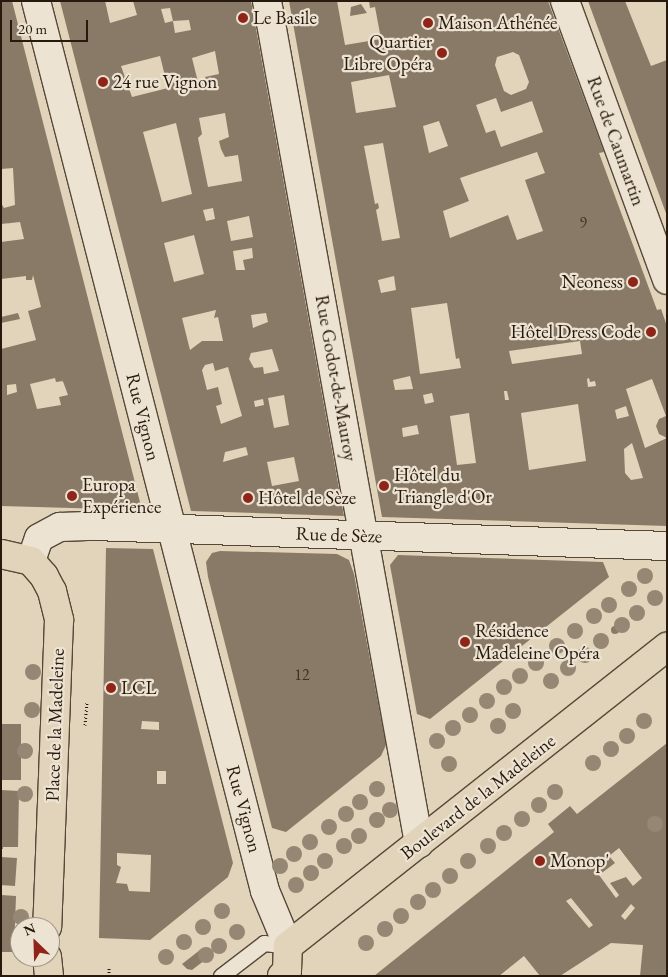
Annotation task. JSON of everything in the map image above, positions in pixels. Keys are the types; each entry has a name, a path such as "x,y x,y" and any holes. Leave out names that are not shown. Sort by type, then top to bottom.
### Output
{"main road":[{"path":"1,554 30,561"},
{"name":"Place de la Madeleine","path":"30,561 52,591 59,620 48,917"},
{"name":"Boulevard de la Madeleine","path":"288,946 667,647"},
{"path":"282,976 286,972 288,946"}],"street":[{"name":"Rue Vignon","path":"36,1 265,892 288,946"},
{"name":"Rue Godot-de-Mauroy","path":"267,1 419,843"},
{"name":"Rue de Caumartin","path":"565,1 667,280"},
{"name":"Rue de Sèze","path":"30,561 39,538 60,527 667,546"}],"lane":[{"path":"220,976 264,942 288,946"}],"path":[{"path":"85,725 87,701"},
{"path":"109,967 109,976"}],"building":[{"path":"1,1 12,1 142,510 1,506 1,349 36,340 28,311 41,307 33,275 32,280 26,280 26,276 1,279 1,242 24,239 20,222 1,224 1,203 4,208 15,205 13,168 1,169","holes":["55,378 56,382 63,381 68,395 59,397 61,405 37,409 30,384","16,384 17,392 7,395 7,385"]},
{"path":"60,1 105,1 110,23 137,15 133,1 251,1 344,516 191,511","holes":["170,8 173,21 165,23 161,9","189,20 191,30 175,33 173,21","215,51 219,74 205,77 206,81 198,82 192,58","160,56 168,88 132,97 121,66","225,113 229,137 219,141 225,157 238,155 242,181 208,187 198,138 202,134 199,118","176,123 192,194 162,202 143,132","213,208 215,219 206,221 203,210","249,216 253,237 231,241 227,221","194,235 204,274 174,282 164,243","252,248 253,258 243,260 245,270 236,270 233,251","216,310 214,318 218,317 223,341 202,341 190,350 182,318","266,313 268,322 253,328 251,315","272,349 279,371 264,374 263,367 254,368 249,359 251,353","213,363 215,371 228,367 242,416 221,424 216,406 222,404 218,387 207,390 202,370 205,365","284,395 289,425 274,428 268,398","263,399 264,405 255,407 254,401","246,447 248,455 223,462 225,452","294,457 299,481 272,486 267,462"]},
{"path":"289,1 337,1 345,45 381,39 375,7 370,8 369,1 548,1 604,152 599,153 657,310 661,309 667,326 667,438 667,526 382,517","holes":["513,52 519,55 529,82 526,89 511,95 504,91 495,65 497,57","389,75 396,107 356,113 351,82","496,98 501,112 532,101 543,132 501,147 495,130 486,133 476,105","439,121 448,146 429,153 423,126","383,143 400,238 382,241 376,210 379,208 378,203 375,204 364,146","537,152 545,173 525,180 543,231 517,240 508,215 450,238 443,211 469,201 460,178","394,276 396,290 381,293 378,280","447,303 456,359 459,358 461,368 420,374 411,308","580,341 582,354 512,364 509,351","410,376 413,389 395,390 393,380","589,378 590,382 595,381 596,386 588,387 587,379","652,379 666,416 659,419 656,426 659,434 667,438 645,448 626,389","504,391 507,391 509,400 505,400","432,393 434,402 425,404 423,395","578,404 586,461 529,470 521,413","626,406 629,416 617,419 615,410","469,413 476,463 457,465 450,416","417,425 419,434 403,437 402,428","632,443 643,478 631,480 625,473 624,449"]},
{"path":"588,1 625,1 651,66 667,60 667,216"},
{"path":"361,4 367,13 350,16 351,7"},
{"path":"18,313 20,319 1,323 1,317"},
{"path":"106,548 153,549 233,863 228,877 150,940 99,938","holes":["142,721 159,722 159,730 141,729","157,771 166,771 166,784 157,784","117,853 151,855 150,892 129,891 127,884 116,883 121,867 117,865"]},
{"path":"220,551 337,554 349,560 354,574 386,745 381,756 286,832 272,828 208,577 206,562 212,553"},
{"name":"Résidence Madeleine Opéra","path":"398,555 603,562 609,577 430,719 417,714 390,565"},
{"path":"615,626 619,630 615,634 611,630"},
{"path":"1,724 21,724 21,780 1,780"},
{"path":"667,743 667,976 640,976 643,945 611,943 560,976 540,976 524,956 499,976 374,976 554,832 548,824 570,806 577,814","holes":["619,848 642,878 633,886 626,877 610,883 619,895 616,898 599,875 615,863 609,856","571,898 593,925 589,928 566,901","631,904 635,908 625,920 621,916"]},
{"path":"1,790 19,791 18,847 3,847 1,849"},
{"path":"1,857 17,858 15,886 1,885"},
{"path":"1,895 16,896 15,917 10,917 10,952 1,952"},
{"path":"200,950 205,960 192,970 187,969 182,964"}],"place":[{"name":"Le Basile","path":"243,18"},
{"name":"Maison Athénée","path":"428,23"},
{"name":"Quartier Libre Opéra","path":"442,53"},
{"name":"24 rue Vignon","path":"103,82"},
{"name":"Neoness","path":"633,282"},
{"name":"Hôtel Dress Code","path":"651,332"},
{"name":"Hôtel du Triangle d'Or","path":"384,486"},
{"name":"Europa Expérience","path":"72,496"},
{"name":"Hôtel de Sèze","path":"248,498"},
{"name":"Résidence Madeleine Opéra","path":"465,642"},
{"name":"LCL","path":"111,688"},
{"name":"Monop'","path":"540,861"}]}
